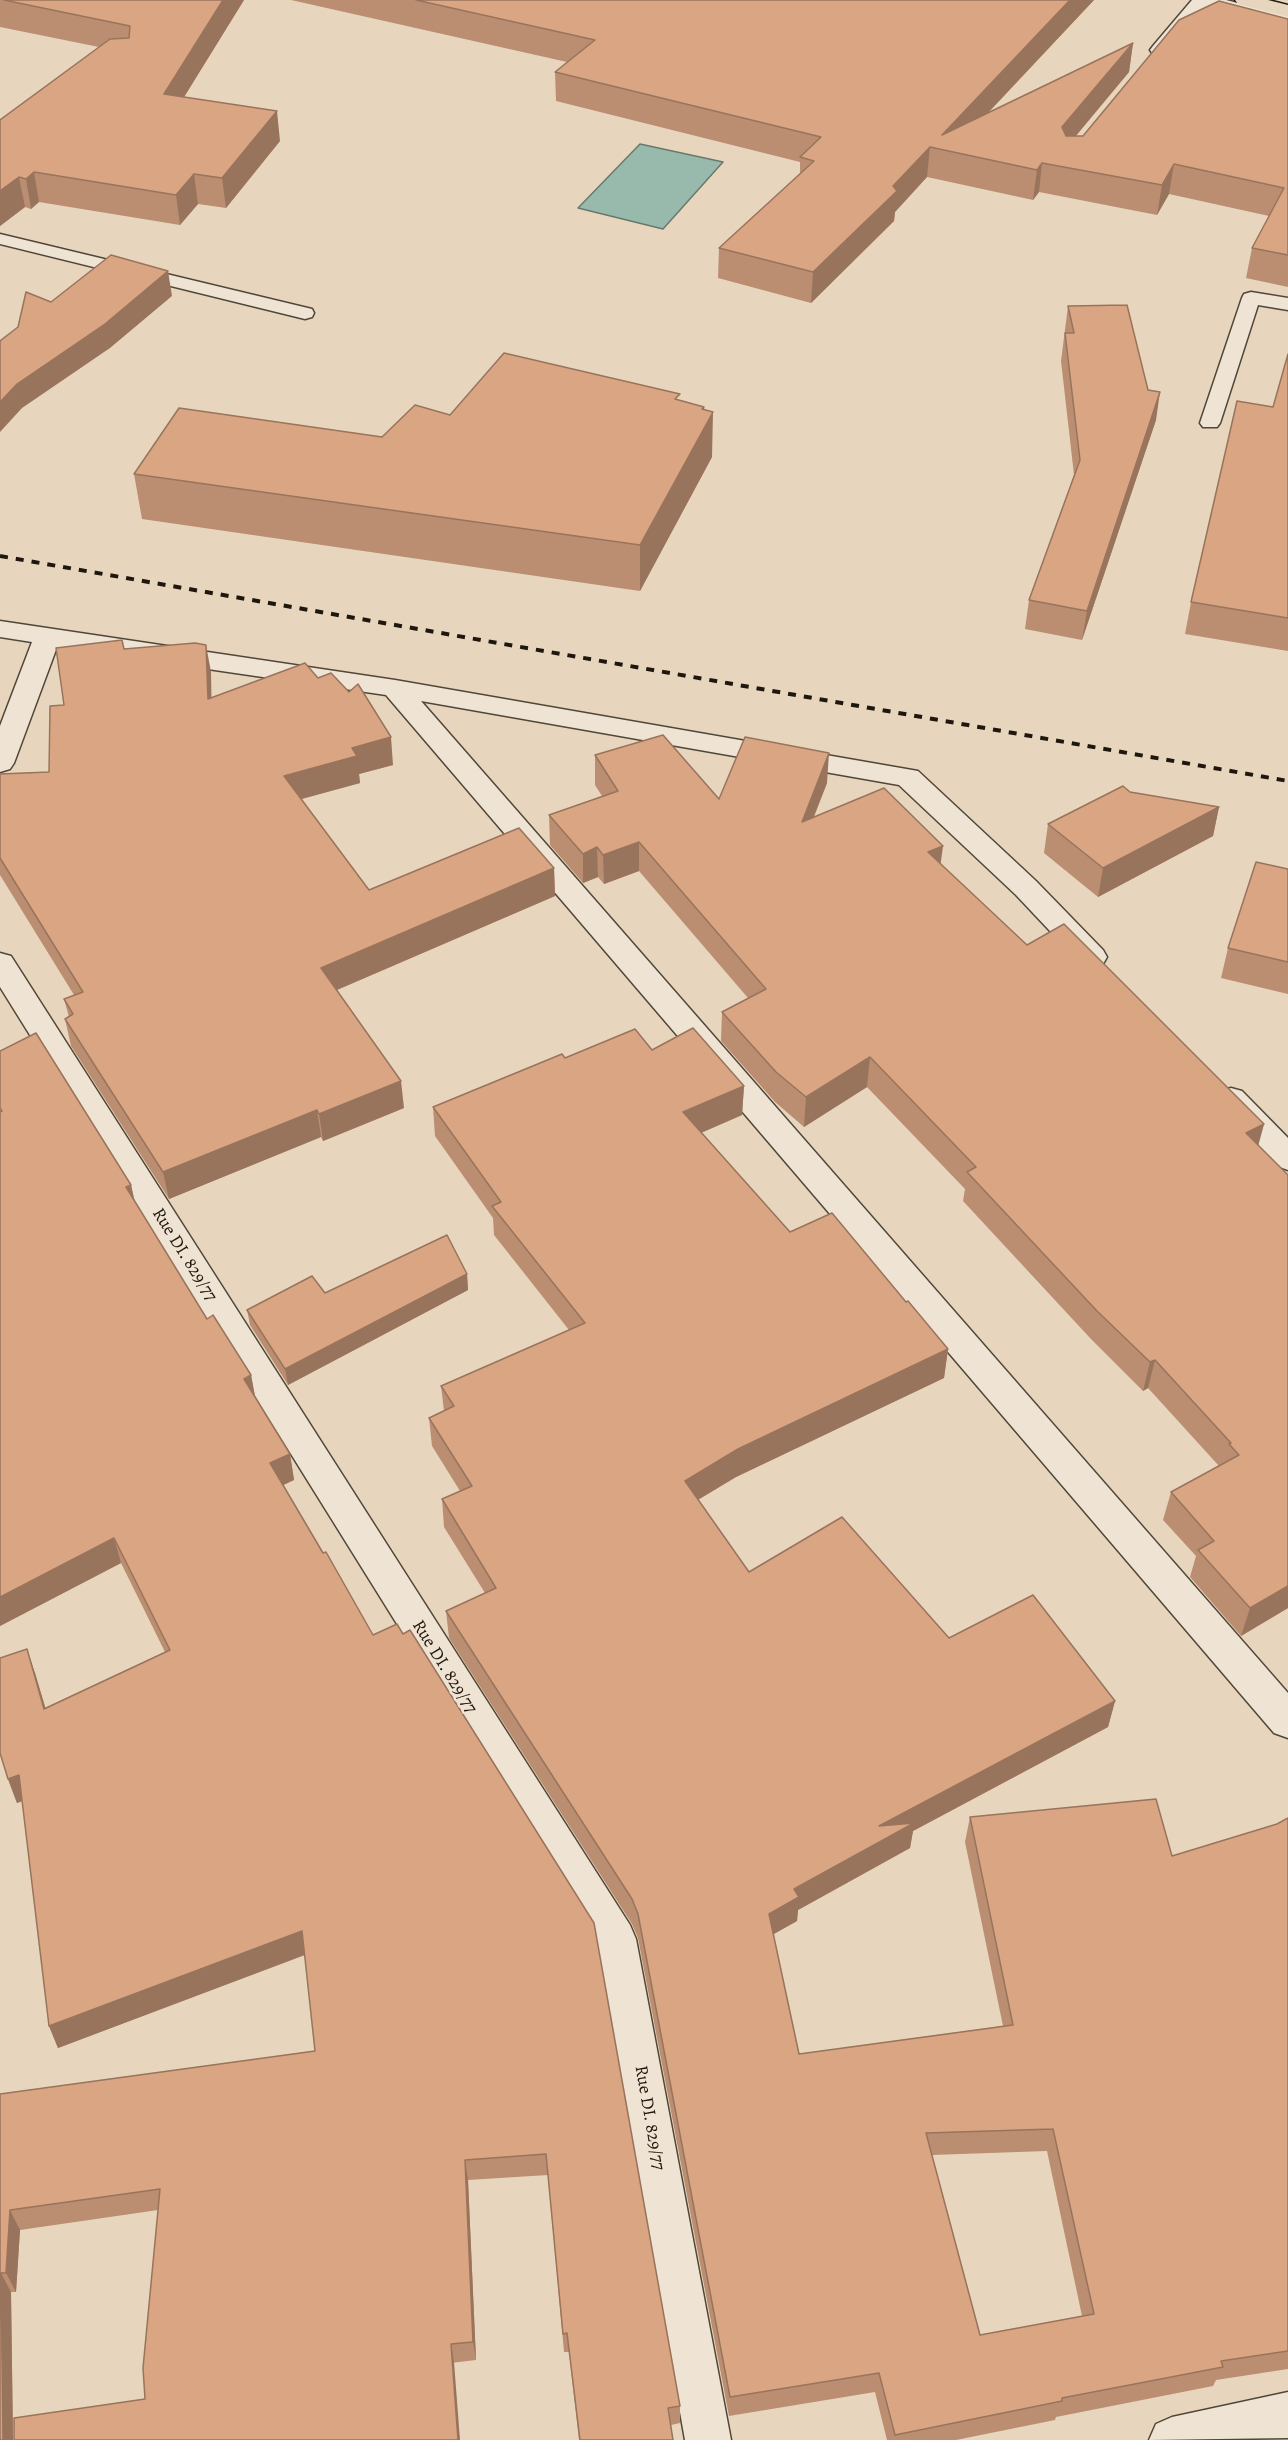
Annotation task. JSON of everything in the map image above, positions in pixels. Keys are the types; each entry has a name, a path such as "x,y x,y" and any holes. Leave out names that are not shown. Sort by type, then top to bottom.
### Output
{"main road":[{"path":"1245,0 1288,11"}],"street":[{"path":"1151,62 1203,0 1288,22"},
{"path":"0,629 46,638 395,688 908,777 1026,888 1108,973"},
{"path":"0,763 46,638"},
{"path":"395,688 1288,1720"},
{"name":"Rue DI. 829/77","path":"0,963 616,1939 708,2440"},
{"path":"1214,1082 1288,1158"},
{"path":"1172,2440 1288,2415"}],"lane":[{"path":"0,239 304,314"},
{"path":"1210,423 1251,298 1288,304"}],"shaded area":[{"path":"640,144 723,162 663,229 578,208"}],"building":[{"path":"4,0 223,0 164,94 277,111 222,178 194,174 176,195 34,172 26,179 19,177 0,191 0,120 110,39 129,38 130,26"},
{"path":"416,0 1070,0 942,135 1133,43 1062,127 1066,136 1083,136 1179,20 1219,1 1288,19 1288,255 1252,248 1284,188 1174,164 1162,185 1042,163 1037,170 930,147 893,186 897,191 813,272 719,248 814,161 800,157 821,137 555,72 595,40"},
{"path":"111,255 168,271 105,324 17,384 0,402 0,341 18,327 26,292 51,302"},
{"path":"1127,305 1148,390 1160,392 1087,611 1029,600 1080,460 1065,333 1074,333 1068,306"},
{"path":"504,353 680,394 675,399 704,407 702,409 713,412 640,545 134,474 179,408 382,437 415,405 450,415"},
{"path":"1288,354 1288,618 1191,602 1237,401 1273,407"},
{"path":"122,640 124,649 195,643 206,645 208,699 305,663 318,678 331,673 349,692 358,684 391,737 352,748 357,756 284,776 369,890 519,828 554,868 321,968 401,1081 319,1114 317,1110 163,1172 65,1019 73,1014 64,999 83,992 0,858 0,774 49,772 50,706 64,705 56,648"},
{"path":"663,735 719,799 745,737 829,753 802,822 884,788 943,846 928,852 1027,945 1064,924 1264,1124 1246,1133 1288,1175 1288,1586 1250,1608 1198,1550 1214,1541 1171,1492 1239,1455 1229,1444 1231,1443 1155,1360 1150,1362 1097,1311 967,1172 976,1167 870,1057 806,1097 776,1072 722,1012 766,989 639,842 603,855 597,847 583,854 549,815 618,791 595,755"},
{"path":"1123,786 1130,792 1219,807 1103,868 1048,824"},
{"path":"1256,862 1288,869 1288,962 1228,948"},
{"path":"693,1028 744,1086 683,1112 790,1232 832,1213 948,1349 738,1449 685,1481 749,1572 842,1517 949,1638 1033,1595 1115,1701 879,1826 914,1823 794,1889 799,1897 769,1914 799,2054 1013,2025 970,1817 1156,1799 1172,1856 1277,1824 1288,1818 1288,2351 1221,2361 1223,2367 1062,2398 1062,2401 895,2435 879,2373 730,2397 638,1914 632,1899 446,1611 496,1588 442,1499 472,1486 429,1418 454,1406 441,1386 585,1323 492,1206 501,1202 433,1107 562,1054 565,1058 635,1029 652,1050","holes":["1053,2129 1094,2314 980,2335 926,2133"]},
{"path":"36,1033 131,1185 126,1187 207,1319 213,1315 251,1375 244,1379 290,1454 270,1463 323,1553 326,1552 373,1635 397,1624 403,1634 410,1630 594,1923 680,2406 668,2408 673,2440 580,2440 567,2333 563,2334 546,2154 465,2160 473,2342 451,2344 458,2440 14,2440 14,2418 145,2399 143,2368 160,2189 10,2210 6,2273 1,2273 3,2440 0,2440 0,2094 315,2051 302,1931 49,2026 19,1775 8,1779 0,1753 0,1658 27,1649 44,1709 170,1650 114,1538 0,1597 0,1112 2,1111 0,1108 0,1051"},
{"path":"447,1235 467,1274 285,1369 247,1310 312,1276 325,1293"}],"railway":[{"path":"0,556 1288,781"}]}
